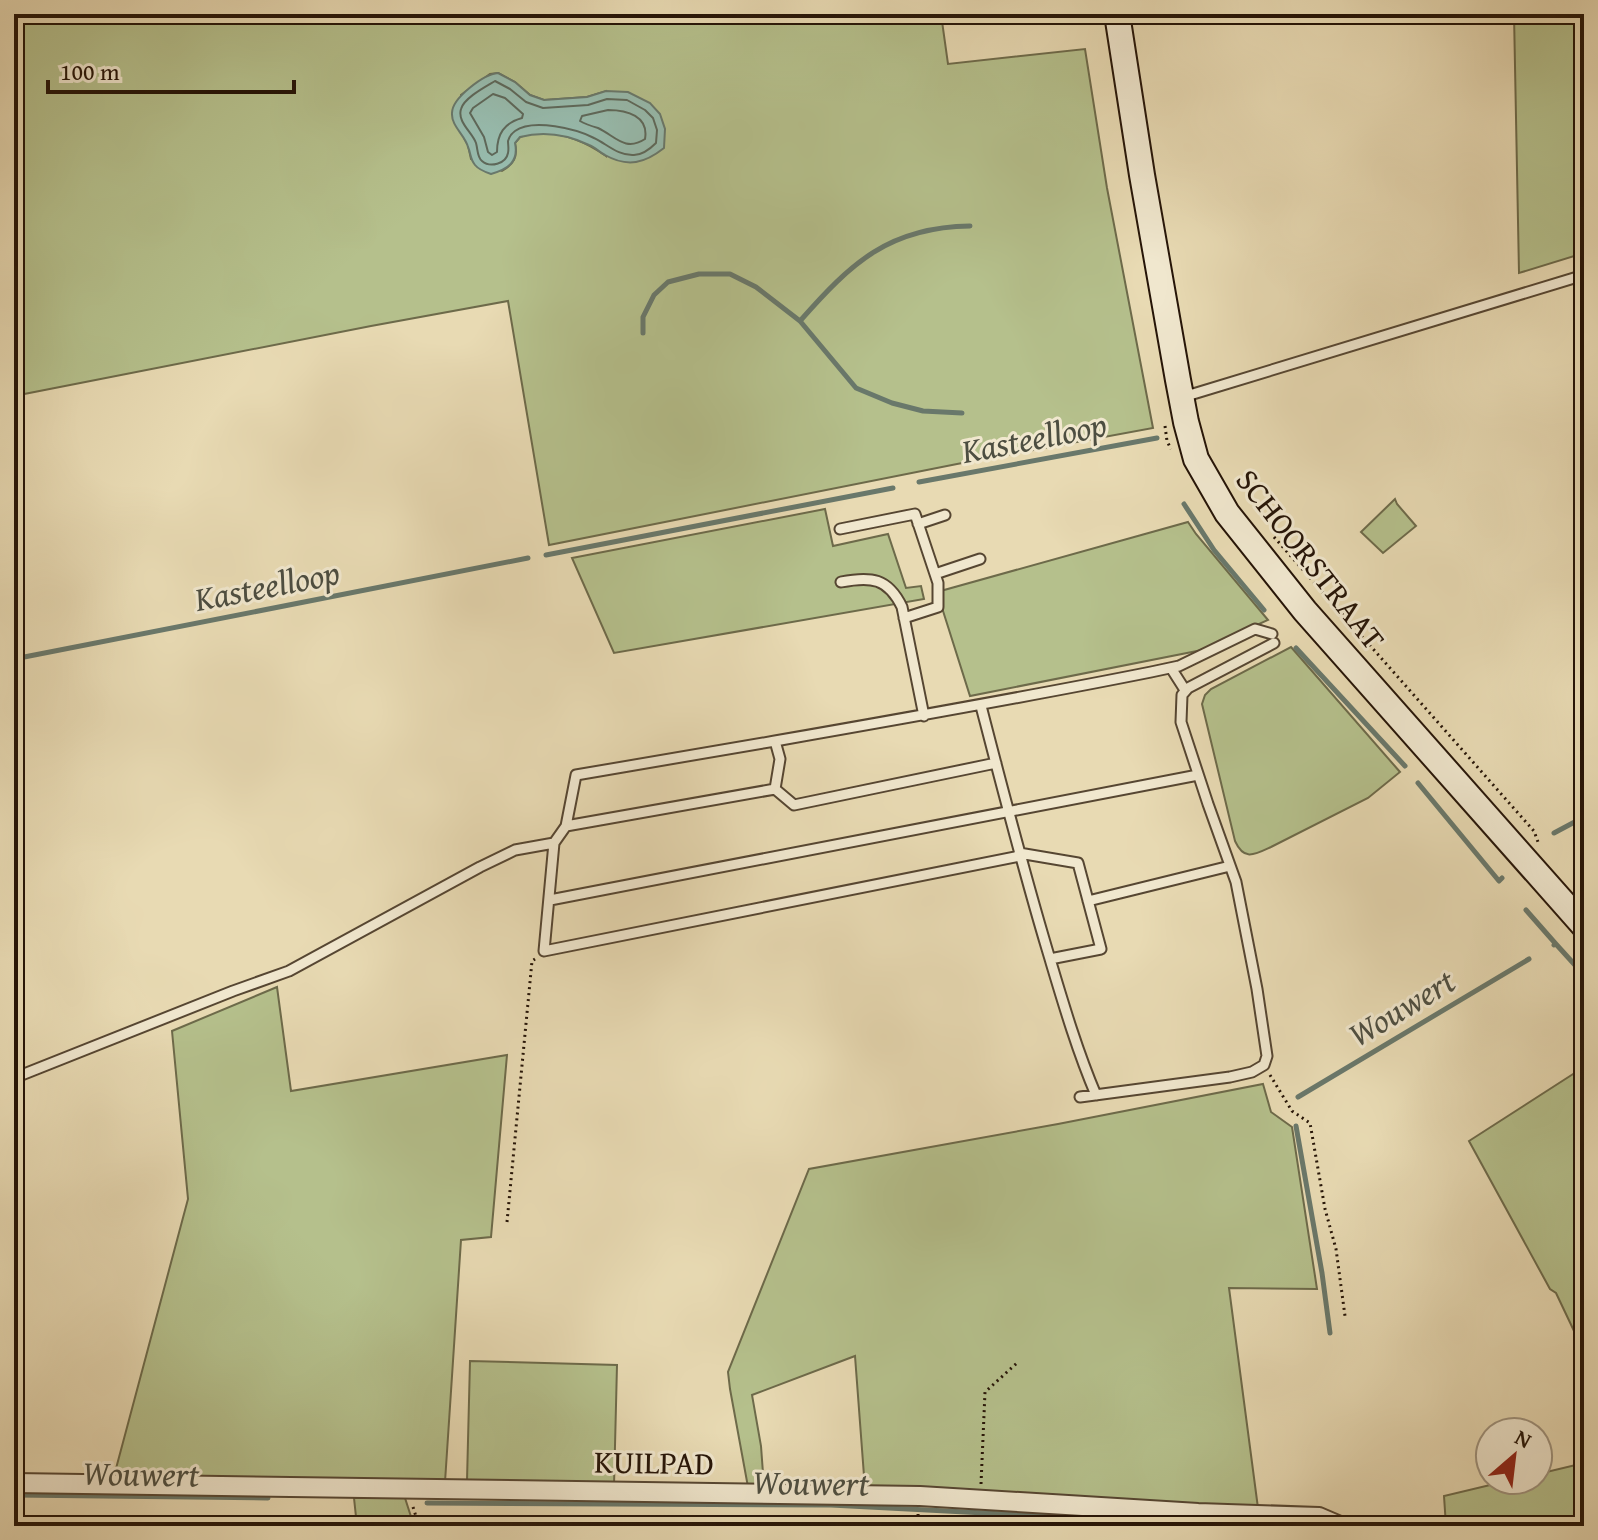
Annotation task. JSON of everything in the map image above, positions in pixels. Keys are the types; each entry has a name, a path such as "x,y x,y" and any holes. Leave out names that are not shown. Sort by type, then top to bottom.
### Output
{"street":[{"name":"SCHOORSTRAAT","path":"1117,14 1181,395 1196,459 1227,513 1305,611 1584,926"},
{"name":"KUILPAD","path":"14,1483 889,1495 1319,1517 1340,1526"}],"lane":[{"path":"1181,395 1193,394 1584,275"},
{"path":"840,529 915,514 938,583 938,607 904,618"},
{"path":"918,524 945,515"},
{"path":"935,574 980,559"},
{"path":"841,582 868,578 880,581 895,592 902,607 924,716"},
{"path":"1050,959 1101,949 1078,863 1020,854 544,951 554,843 566,826 576,775 981,706 1171,668 1255,629 1273,638 1185,690 1181,722 1236,882 1257,989 1267,1056 1264,1065 1252,1072 1230,1077 1080,1097"},
{"path":"1171,668 1185,690"},
{"path":"981,706 1050,959 1080,1059 1096,1095"},
{"path":"775,741 780,759 775,789"},
{"path":"775,789 794,805 996,763"},
{"path":"550,900 1198,775"},
{"path":"566,826 775,789"},
{"path":"14,1078 289,971 515,850 554,843"},
{"path":"1088,901 1230,866"}],"path":[{"name":"SCHOORSTRAAT","path":"1267,530 1534,831 1538,843"},
{"path":"507,1222 532,961 544,951"},
{"path":"1264,1065 1292,1111 1310,1123 1325,1209 1336,1249 1345,1316"},
{"path":"981,1500 985,1392 1017,1363"},
{"path":"408,1489 419,1526"},
{"path":"918,1517 919,1526"}],"green space":[{"path":"14,14 941,14 948,64 1085,49 1107,188 1153,428 549,545 508,301 14,396","holes":["498,73 530,95 544,100 587,97 606,91 606,156 575,139 539,133 520,137 515,143 514,160 502,171 471,159 464,138 461,95 490,74"]},
{"path":"1514,14 1584,14 1584,253 1519,273"},
{"path":"1395,499 1416,526 1383,553 1361,532"},
{"path":"825,509 833,546 888,534 906,588 921,586 924,599 614,653 572,558"},
{"path":"1188,522 1268,620 1202,650 970,696 937,592"},
{"path":"1291,647 1400,772 1368,798 1265,850 1246,854 1235,841 1202,704 1211,689"},
{"path":"277,987 291,1091 507,1055 491,1237 461,1240 445,1482 114,1476 188,1199 172,1031"},
{"path":"1584,1067 1584,1352 1556,1293 1550,1289 1469,1141"},
{"path":"1263,1084 1271,1112 1292,1127 1317,1289 1229,1288 1258,1508 865,1489 855,1356 752,1395 764,1487 748,1487 728,1372 809,1169"},
{"path":"470,1361 617,1365 614,1486 467,1481"},
{"path":"1584,1463 1584,1526 1446,1526 1444,1496 1474,1489 1474,1496 1554,1496 1554,1470"},
{"path":"354,1498 405,1498 414,1526 357,1526"}],"water":[{"path":"498,73 530,95 544,100 587,97 606,91 628,92 650,103 660,114 665,129 664,148 643,160 621,162 572,138 529,135 520,137 515,143 514,160 507,167 491,174 484,172 473,163 452,113 457,101 470,88"}],"waterway":[{"path":"800,321 837,282 874,252 916,233 970,226"},
{"path":"643,333 643,317 654,295 668,282 699,274 730,274 756,287 800,321 856,388 892,403 923,411 962,413"},
{"name":"Kasteelloop","path":"919,482 1157,438"},
{"name":"Kasteelloop","path":"546,555 893,488"},
{"name":"Kasteelloop","path":"1184,504 1214,550 1264,610"},
{"name":"Kasteelloop","path":"14,659 528,558"},
{"name":"Kasteelloop","path":"1296,648 1405,766"},
{"name":"Kasteelloop","path":"1418,783 1499,881 1502,878"},
{"name":"Kasteelloop","path":"1554,833 1584,817"},
{"name":"Wouwert","path":"1526,910 1554,945"},
{"path":"1555,943 1584,975"},
{"name":"Wouwert","path":"1298,1097 1529,959"},
{"name":"Wouwert","path":"1296,1126 1330,1333"},
{"name":"Wouwert","path":"14,1495 268,1498"},
{"name":"Wouwert","path":"427,1503 831,1505 1194,1524"}]}
